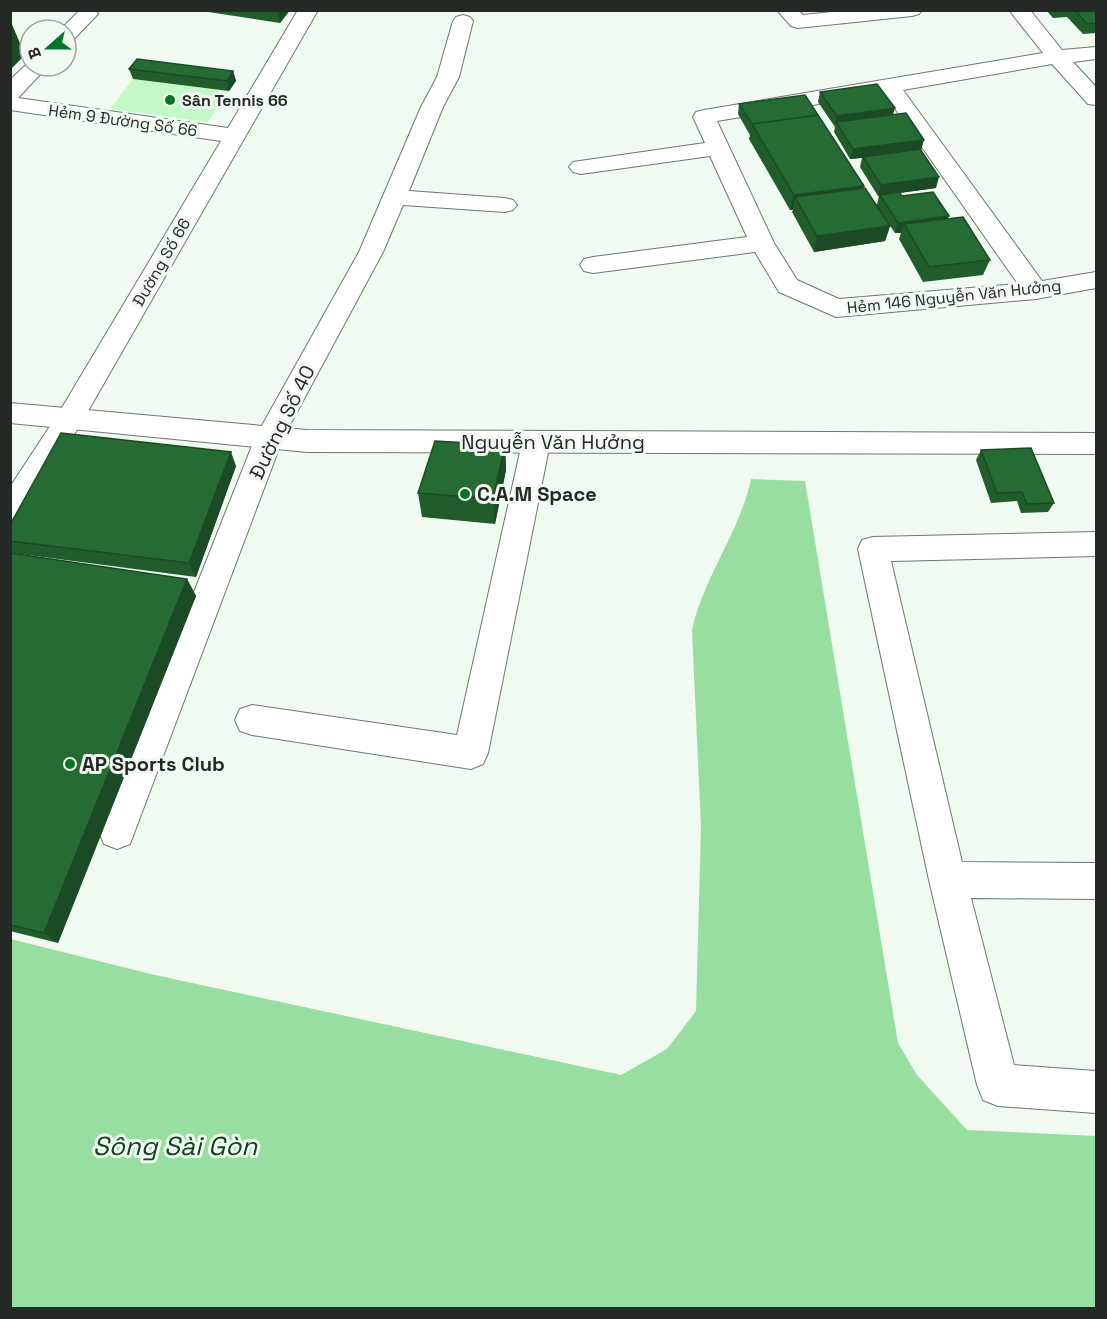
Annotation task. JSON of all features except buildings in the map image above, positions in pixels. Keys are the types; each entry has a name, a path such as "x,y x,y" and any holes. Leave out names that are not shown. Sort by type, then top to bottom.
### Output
{"street":[{"name":"Đường Số 66","path":"10,512 69,418 308,10"},
{"path":"787,10 798,22 912,10"},
{"path":"1019,10 1057,57 1096,99"},
{"path":"78,24 88,14"},
{"name":"Đường Số 40","path":"117,832 269,438 371,252 432,107 448,77 463,21"},
{"name":"Hẻm 146 Nguyễn Văn Hưởng","path":"1096,53 1057,57 704,117 762,243 788,286 836,308 1036,291 1096,280"},
{"path":"10,93 25,78"},
{"path":"889,85 1036,291"},
{"name":"Hẻm 9 Đường Số 66","path":"10,103 236,136"},
{"path":"581,167 718,148"},
{"path":"395,197 505,205"},
{"path":"593,265 762,243"},
{"name":"Nguyễn Văn Hưởng","path":"10,413 307,441 536,443 813,441 1096,444"},
{"path":"252,720 471,753 536,443"},
{"path":"1096,544 873,549 948,880 998,1085 1096,1092"},
{"path":"948,880 1096,881"}],"shaded area":[{"name":"Sân Tennis 66","path":"133,79 229,91 208,122 110,109"}],"water":[{"name":"Sông Sài Gòn","path":"751,479 805,481 898,1043 917,1075 967,1130 1096,1136 1096,1308 11,1308 11,939 155,975 621,1075 667,1049 696,1011 701,827 692,630 705,591 739,517"}],"place":[{"name":"Sân Tennis 66","path":"170,100"},
{"name":"C.A.M Space","path":"465,494"},
{"name":"AP Sports Club","path":"70,764"}]}
